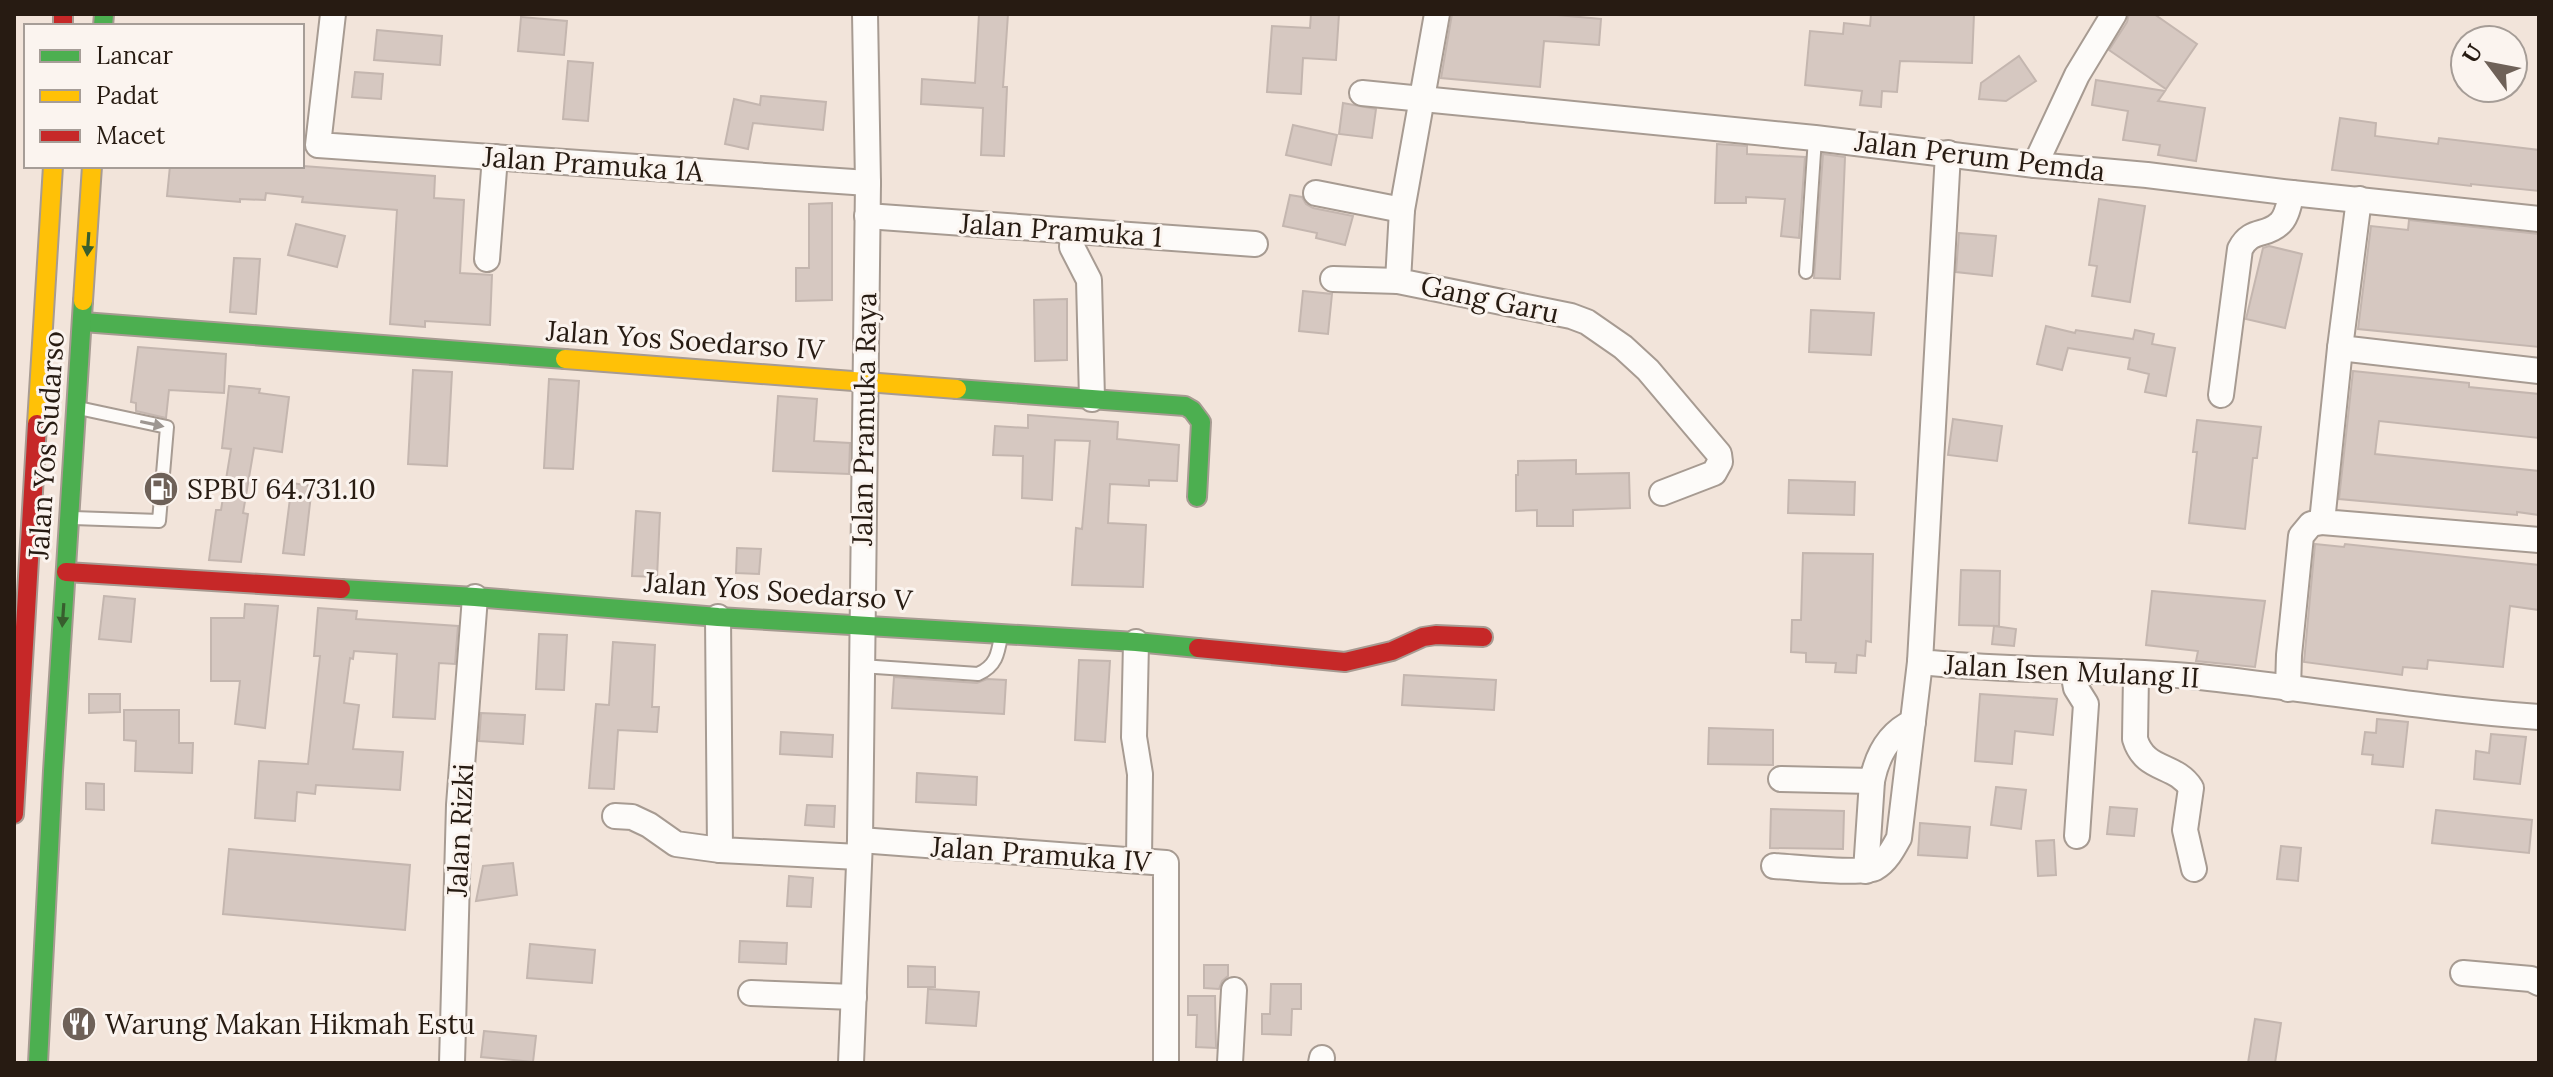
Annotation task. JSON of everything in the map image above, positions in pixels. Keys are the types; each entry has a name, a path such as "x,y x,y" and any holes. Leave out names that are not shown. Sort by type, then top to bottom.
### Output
{"street":[{"name":"Jalan Pramuka 1A","path":"333,14 318,145 868,183"},
{"name":"Jalan Pramuka Raya","path":"856,1063 854,997 860,849 868,183 865,14"},
{"name":"Gang Garu","path":"1437,14 1402,210 1398,281 1571,316 1600,330 1623,347 1648,370 1719,454 1720,462 1714,473 1662,493"},
{"path":"2035,165 2077,75 2114,14"},
{"name":"Jalan Perum Pemda","path":"1362,93 1815,138 2539,219"},
{"name":"Jalan Isen Mulang II","path":"1948,153 1920,662 1965,667 2198,677 2472,712 2539,717"},
{"path":"487,259 495,157"},
{"name":"Jalan Yos Sudarso","path":"38,1063 41,849 53,771 83,322 71,198 54,168"},
{"name":"Jalan Yos Sudarso","path":"14,814 71,198 91,168"},
{"path":"1316,193 1402,210"},
{"path":"2221,395 2240,249 2251,235 2281,223 2292,193"},
{"path":"2322,522 2359,199"},
{"name":"Jalan Pramuka 1","path":"867,216 1255,244"},
{"path":"1073,231 1072,247 1089,280 1092,399"},
{"path":"1333,279 1398,281"},
{"name":"Jalan Yos Soedarso IV","path":"83,322 1177,405 1192,410 1201,422 1197,497"},
{"path":"2340,348 2539,371"},
{"path":"2288,689 2301,536 2311,524 2322,522 2539,540"},
{"name":"Jalan Yos Soedarso V","path":"66,572 1136,642 1345,662 1382,654 1423,637 1483,637"},
{"name":"Jalan Rizki","path":"452,1063 459,805 475,597"},
{"path":"718,617 720,850"},
{"path":"1136,642 1134,737 1140,774 1139,860"},
{"path":"1774,866 1866,871 1881,864 1899,838 1920,662"},
{"path":"2073,671 2076,688 2086,704 2077,836"},
{"path":"2136,674 2137,746 2149,761 2179,775 2191,788 2185,830 2194,869"},
{"path":"1866,871 1874,768 1896,733 1913,722"},
{"path":"47,1063 53,771"},
{"path":"1781,779 1872,781"},
{"name":"Jalan Pramuka IV","path":"615,816 632,817 676,844 720,850 860,849 1166,863 1166,1063"},
{"path":"2463,973 2531,979 2539,983"},
{"path":"1230,1063 1234,990"},
{"path":"751,993 854,997"}],"lane":[{"path":"1806,272 1815,138"},
{"path":"69,518 159,521 167,427 76,408"},
{"path":"861,666 978,674 987,670 998,656 1001,633"}],"building":[{"path":"979,14 1008,14 1003,87 1007,87 1004,156 981,155 983,108 921,104 922,79 975,83"},
{"path":"1311,14 1339,14 1336,60 1303,58 1301,94 1267,92 1272,26 1310,28"},
{"path":"1452,14 1546,14 1601,19 1599,45 1544,41 1540,87 1441,78"},
{"path":"1871,14 1974,14 1972,63 1900,61 1897,92 1882,91 1881,107 1860,105 1862,91 1805,85 1810,31 1843,34 1844,23 1870,26"},
{"path":"2129,14 2154,14 2197,44 2166,89 2109,50"},
{"path":"521,17 567,21 564,55 518,51"},
{"path":"377,30 442,36 440,65 374,60"},
{"path":"2019,56 2036,81 2006,101 1979,99 1981,83"},
{"path":"568,61 593,63 588,121 563,119"},
{"path":"355,72 383,74 381,99 352,97"},
{"path":"2096,80 2165,91 2158,101 2205,108 2196,161 2158,155 2160,145 2123,140 2128,111 2092,105"},
{"path":"761,96 826,102 823,130 753,123 748,149 725,144 734,99 760,105"},
{"path":"1343,103 1376,109 1372,138 1339,134"},
{"path":"2340,118 2376,123 2375,136 2438,144 2439,138 2539,150 2539,191 2332,170"},
{"path":"1293,125 1337,135 1331,165 1286,155"},
{"path":"1717,144 1747,146 1747,154 1805,157 1799,238 1781,236 1785,199 1746,197 1746,203 1715,203"},
{"path":"1823,154 1845,157 1840,279 1814,278"},
{"path":"304,166 435,176 434,198 464,200 460,273 492,275 490,325 425,321 425,327 390,324 397,210 302,202 303,197 266,193 265,200 240,199 240,202 167,196 170,168"},
{"path":"1290,195 1302,197 1313,208 1353,216 1345,245 1316,238 1317,233 1283,226"},
{"path":"2099,199 2145,206 2130,302 2092,296 2097,266 2089,265"},
{"path":"832,203 832,300 796,301 796,268 809,268 809,204"},
{"path":"2409,220 2539,234 2539,347 2358,329 2371,226 2408,230"},
{"path":"296,224 345,236 337,267 288,255"},
{"path":"1959,233 1996,236 1992,276 1956,272"},
{"path":"2269,246 2302,254 2285,328 2246,319 2263,248"},
{"path":"234,258 260,259 256,314 230,312"},
{"path":"1303,291 1332,294 1328,334 1299,331"},
{"path":"1067,299 1067,360 1035,361 1034,300"},
{"path":"1811,310 1874,313 1871,355 1809,352"},
{"path":"2046,326 2075,333 2076,330 2133,339 2135,330 2154,334 2152,344 2175,348 2166,396 2145,392 2149,374 2128,369 2130,358 2068,348 2062,370 2037,364"},
{"path":"138,347 226,354 224,393 169,390 166,418 136,411 136,403 131,402"},
{"path":"413,370 452,372 447,466 408,464"},
{"path":"2353,371 2539,394 2539,438 2379,421 2375,454 2539,471 2539,515 2339,499"},
{"path":"549,379 579,381 573,469 544,468"},
{"path":"229,386 260,389 259,393 289,397 282,452 254,448 243,513 248,514 241,562 209,560 216,510 221,510 231,449 222,448"},
{"path":"778,396 817,399 814,441 850,443 849,474 773,471"},
{"path":"1028,415 1118,422 1117,439 1179,445 1177,481 1149,480 1149,486 1110,484 1108,523 1146,525 1143,587 1072,585 1076,528 1082,529 1090,441 1055,440 1052,500 1022,498 1023,456 993,455 995,426 1028,428"},
{"path":"1953,419 2002,426 1997,461 1948,455"},
{"path":"2197,420 2261,427 2257,458 2253,458 2245,529 2189,523 2197,452 2193,452"},
{"path":"1576,460 1576,474 1629,473 1630,508 1573,510 1573,526 1537,526 1537,510 1516,511 1518,461"},
{"path":"1789,480 1855,482 1854,515 1788,513"},
{"path":"292,483 312,486 304,555 283,553"},
{"path":"636,511 660,513 657,577 632,576"},
{"path":"2315,544 2344,547 2345,544 2539,565 2539,610 2510,606 2503,667 2428,660 2427,669 2403,667 2402,675 2304,662"},
{"path":"737,548 761,549 759,574 736,573"},
{"path":"1803,553 1873,554 1871,642 1866,641 1865,656 1857,655 1856,673 1835,672 1836,663 1806,662 1806,653 1791,652 1792,620 1801,620"},
{"path":"1961,570 2000,571 1999,626 1959,625"},
{"path":"2152,591 2265,601 2255,667 2196,661 2198,651 2146,645"},
{"path":"104,596 135,599 131,642 99,639"},
{"path":"245,604 278,606 265,728 235,724 240,681 211,681 211,618 244,618"},
{"path":"318,608 357,611 356,619 458,626 455,664 439,663 435,719 393,717 397,654 354,651 353,659 350,658 344,703 359,705 353,749 403,752 400,790 316,785 315,794 297,792 295,821 255,818 259,761 308,764 320,656 314,656"},
{"path":"1994,626 2016,629 2014,646 1992,644"},
{"path":"539,634 567,635 564,690 536,689"},
{"path":"613,642 655,645 652,707 659,707 657,732 618,730 614,789 589,788 596,704 609,705"},
{"path":"1079,660 1110,661 1105,742 1075,740"},
{"path":"1404,675 1496,680 1494,710 1402,705"},
{"path":"894,677 977,683 987,679 1006,680 1004,714 892,708"},
{"path":"89,694 120,694 120,712 89,713"},
{"path":"1980,694 2057,699 2053,735 2015,731 2012,764 1975,761"},
{"path":"124,710 179,710 179,743 193,743 192,773 135,771 136,741 124,740"},
{"path":"481,713 525,715 523,744 479,741"},
{"path":"2377,719 2408,722 2403,767 2372,764 2373,755 2362,754 2365,732 2376,733"},
{"path":"1709,728 1773,730 1773,765 1708,764"},
{"path":"781,732 833,735 832,757 780,754"},
{"path":"2491,734 2526,737 2520,784 2474,779 2476,751 2489,753"},
{"path":"917,773 977,777 976,805 916,802"},
{"path":"86,783 104,784 104,810 86,809"},
{"path":"1996,787 2026,790 2021,829 1991,825"},
{"path":"807,805 835,806 834,827 805,825"},
{"path":"2110,807 2137,809 2134,836 2107,834"},
{"path":"1771,809 1844,811 1843,849 1770,848"},
{"path":"2436,810 2532,820 2529,853 2432,843"},
{"path":"1920,823 1970,827 1967,858 1918,855"},
{"path":"2054,840 2056,875 2038,876 2036,841"},
{"path":"2281,846 2301,848 2298,881 2277,879"},
{"path":"229,849 410,865 405,930 223,914"},
{"path":"513,863 517,895 476,901 483,866"},
{"path":"789,876 813,878 811,907 787,906"},
{"path":"740,941 787,943 786,964 739,962"},
{"path":"530,944 595,950 592,983 527,978"},
{"path":"1204,965 1228,965 1228,976 1219,989 1204,988"},
{"path":"908,966 935,967 935,987 908,987"},
{"path":"1271,984 1301,984 1301,1009 1292,1009 1291,1035 1262,1034 1262,1014 1270,1014"},
{"path":"928,989 979,992 976,1026 926,1023"},
{"path":"1188,996 1215,996 1216,1048 1196,1047 1197,1015 1188,1015"},
{"path":"2255,1019 2281,1023 2275,1063 2248,1063"},
{"path":"484,1031 536,1036 533,1062 481,1057"}],"traffic: fast":[{"path":"103,24 104,14"},
{"path":"38,1063 83,301"},
{"path":"83,322 565,359"},
{"path":"957,389 1185,406 1201,422 1197,497"},
{"path":"341,589 1198,648"}],"traffic: slow":[{"path":"37,424 53,168"},
{"path":"83,301 92,168"},
{"path":"565,359 957,389"}],"traffic: jam":[{"path":"63,14 63,24"},
{"path":"14,814 37,424"},
{"path":"66,572 341,589"},
{"path":"1198,648 1345,662 1392,651 1423,637 1483,637"}],"place":[{"name":"SPBU 64.731.10","path":"161,489"},
{"name":"Warung Makan Hikmah Estu","path":"79,1024"}]}
